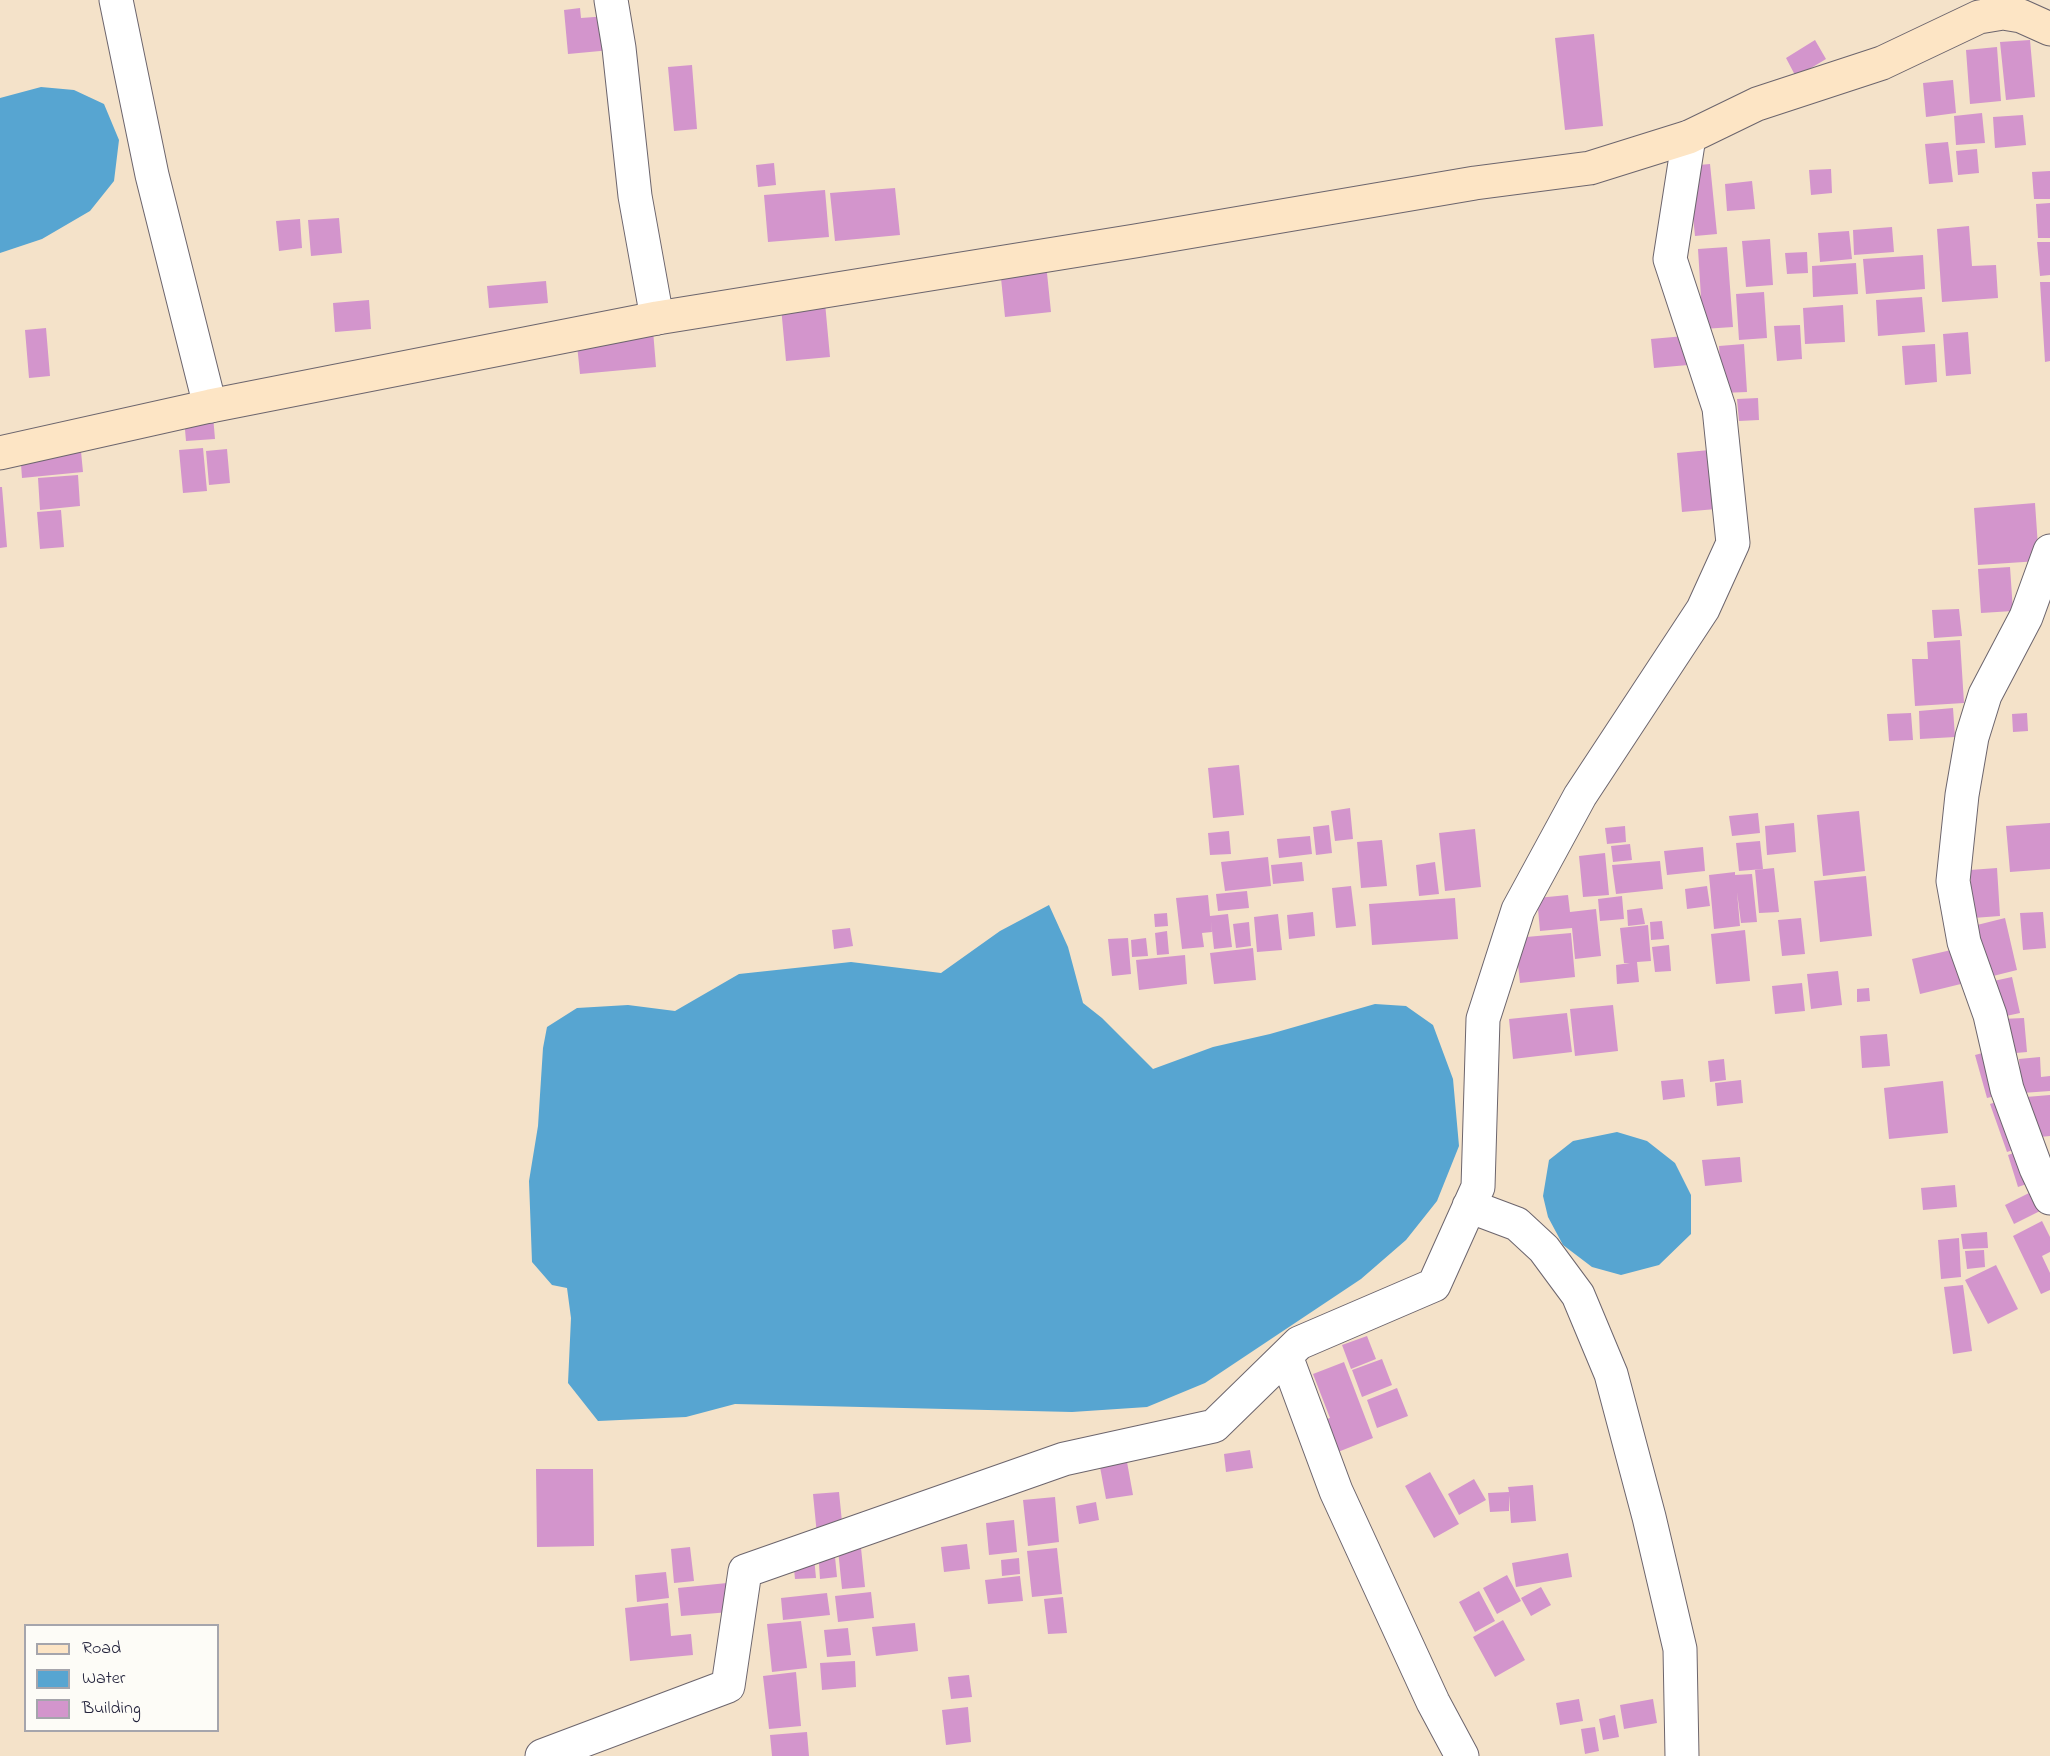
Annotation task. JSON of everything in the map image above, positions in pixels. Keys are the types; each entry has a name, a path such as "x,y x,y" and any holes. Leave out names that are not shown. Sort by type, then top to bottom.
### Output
{"street":[{"path":"116,0 152,176 210,406"},
{"path":"611,0 619,48 635,196 657,318"},
{"path":"0,453 210,406 657,318 1135,242 1475,183 1590,168 1689,137 1757,104 1882,63 1979,17 2009,6 2021,16 2050,28"},
{"path":"542,1756 728,1686 745,1571 1064,1459 1214,1426 1299,1343 1434,1285 1478,1187 1483,1019 1518,910 1580,796 1703,609 1733,543 1719,408 1670,260 1689,137"},
{"path":"2050,551 2026,617 1985,695 1972,737 1962,795 1953,881 1964,942 1990,1015 2007,1089 2036,1168 2050,1198"},
{"path":"1469,1206 1517,1224 1544,1249 1578,1295 1611,1374 1649,1516 1680,1650 1682,1756"},
{"path":"1286,1356 1336,1491 1433,1702 1462,1756"}],"water":[{"path":"41,87 74,90 104,104 119,140 114,181 90,211 42,239 0,253 0,98"},
{"path":"1049,905 1068,947 1083,1003 1102,1018 1153,1069 1213,1047 1270,1034 1375,1004 1406,1006 1433,1025 1453,1079 1459,1146 1437,1201 1406,1240 1361,1279 1205,1383 1147,1407 1072,1412 735,1404 686,1417 598,1421 568,1383 571,1318 567,1288 552,1285 532,1262 529,1181 538,1126 543,1048 547,1027 577,1008 628,1005 675,1011 739,974 851,962 941,973 1000,931"},
{"path":"1617,1132 1647,1141 1675,1163 1691,1195 1691,1234 1659,1265 1621,1275 1592,1267 1563,1245 1548,1217 1543,1196 1549,1160 1573,1141"}],"building":[{"path":"580,8 581,18 608,16 611,50 568,54 564,10"},
{"path":"1594,34 1603,126 1565,130 1555,38"},
{"path":"1815,40 1826,59 1796,77 1786,58"},
{"path":"2030,40 2035,97 2006,100 2000,42"},
{"path":"1997,47 2001,101 1970,104 1966,50"},
{"path":"692,65 697,129 674,131 668,67"},
{"path":"1953,80 1956,113 1926,117 1923,83"},
{"path":"1982,113 1985,143 1956,145 1954,116"},
{"path":"2023,115 2026,145 1995,148 1993,117"},
{"path":"1948,142 1953,182 1929,184 1925,144"},
{"path":"1977,149 1979,173 1958,175 1956,151"},
{"path":"774,163 776,185 758,187 756,165"},
{"path":"1710,164 1717,234 1695,236 1688,166"},
{"path":"1831,169 1832,193 1811,195 1809,170"},
{"path":"2050,171 2050,199 2034,199 2032,172"},
{"path":"1752,181 1755,209 1727,211 1725,184"},
{"path":"895,188 900,235 835,241 830,193"},
{"path":"825,190 829,237 768,242 764,195"},
{"path":"2050,203 2050,238 2038,238 2036,204"},
{"path":"339,218 342,253 311,256 308,220"},
{"path":"300,219 302,248 279,251 276,221"},
{"path":"1969,226 1972,266 1996,265 1998,298 1942,302 1937,229"},
{"path":"1892,227 1894,252 1854,255 1853,230"},
{"path":"1849,231 1852,259 1820,262 1818,233"},
{"path":"1770,239 1773,285 1746,287 1742,241"},
{"path":"2037,242 2050,242 2050,275 2040,276"},
{"path":"1044,244 1051,312 1005,317 998,249"},
{"path":"1727,247 1733,327 1703,329 1698,249"},
{"path":"1807,252 1808,273 1787,274 1785,253"},
{"path":"1923,255 1925,289 1866,294 1863,259"},
{"path":"1856,263 1858,294 1813,297 1812,266"},
{"path":"546,281 548,303 489,308 487,286"},
{"path":"2040,282 2050,282 2050,361 2045,362"},
{"path":"824,292 830,357 786,361 780,296"},
{"path":"1764,292 1767,338 1739,340 1736,294"},
{"path":"1922,297 1925,332 1878,336 1876,300"},
{"path":"369,300 371,329 335,332 333,303"},
{"path":"1843,305 1845,342 1805,344 1803,308"},
{"path":"652,318 656,367 580,374 575,325"},
{"path":"1800,325 1802,359 1777,361 1774,326"},
{"path":"46,328 50,376 29,378 25,330"},
{"path":"1968,332 1971,374 1946,376 1943,334"},
{"path":"1685,336 1688,365 1654,368 1651,339"},
{"path":"1744,344 1747,392 1722,393 1719,346"},
{"path":"1935,344 1937,382 1905,385 1902,346"},
{"path":"1758,398 1759,420 1739,421 1737,399"},
{"path":"212,404 215,439 186,441 183,407"},
{"path":"79,431 83,472 22,478 19,437"},
{"path":"203,448 207,491 183,493 179,450"},
{"path":"227,449 230,483 209,485 206,451"},
{"path":"1710,450 1716,509 1682,512 1677,453"},
{"path":"78,475 80,506 40,510 38,478"},
{"path":"0,487 2,487 7,547 0,548"},
{"path":"2035,503 2039,561 1978,565 1974,508"},
{"path":"61,510 64,547 40,549 37,512"},
{"path":"2010,567 2013,611 1981,613 1978,569"},
{"path":"1959,609 1962,636 1934,638 1932,610"},
{"path":"1960,640 1964,703 1915,706 1912,659 1928,659 1927,642"},
{"path":"1953,708 1955,737 1920,739 1919,711"},
{"path":"1911,713 1913,740 1889,741 1887,714"},
{"path":"2027,713 2028,731 2013,732 2012,714"},
{"path":"1239,765 1244,815 1213,818 1208,768"},
{"path":"1350,808 1353,839 1335,841 1331,811"},
{"path":"1859,811 1865,871 1823,876 1817,815"},
{"path":"1758,813 1760,833 1732,836 1729,816"},
{"path":"1794,823 1796,852 1767,855 1765,826"},
{"path":"2050,823 2050,869 2010,872 2006,826"},
{"path":"1329,825 1332,853 1316,855 1313,827"},
{"path":"1625,826 1626,842 1607,844 1605,828"},
{"path":"1475,829 1481,887 1445,891 1439,833"},
{"path":"1229,831 1231,854 1210,855 1208,833"},
{"path":"1310,836 1312,854 1279,858 1277,839"},
{"path":"1382,840 1387,886 1361,888 1357,842"},
{"path":"1760,841 1763,869 1739,871 1736,843"},
{"path":"1630,844 1632,860 1613,862 1611,846"},
{"path":"1703,847 1705,871 1667,875 1664,851"},
{"path":"1605,853 1609,895 1583,897 1579,856"},
{"path":"1268,857 1271,886 1225,891 1221,862"},
{"path":"1660,861 1663,889 1616,894 1612,865"},
{"path":"1302,862 1304,881 1273,884 1271,865"},
{"path":"1435,862 1439,894 1419,896 1416,865"},
{"path":"1774,868 1779,912 1759,913 1755,870"},
{"path":"1997,868 2000,916 1973,918 1970,870"},
{"path":"1735,872 1735,875 1752,874 1757,922 1741,923 1737,892 1740,926 1714,929 1709,875"},
{"path":"1866,876 1872,936 1820,942 1814,881"},
{"path":"1351,886 1356,926 1336,928 1332,888"},
{"path":"1707,886 1710,906 1687,909 1685,889"},
{"path":"1247,891 1249,908 1218,911 1216,894"},
{"path":"1208,895 1210,916 1228,914 1232,947 1214,949 1211,921 1212,932 1202,933 1204,947 1182,949 1176,898"},
{"path":"1568,895 1570,912 1596,909 1601,956 1575,959 1572,928 1540,931 1537,898"},
{"path":"1622,896 1624,919 1600,921 1598,899"},
{"path":"1455,898 1458,939 1372,945 1369,904"},
{"path":"1642,908 1645,924 1628,926 1627,910"},
{"path":"1313,912 1315,936 1289,939 1287,915"},
{"path":"2043,912 2046,948 2023,950 2020,913"},
{"path":"1167,913 1168,926 1155,927 1154,914"},
{"path":"1278,914 1282,950 1257,952 1254,917"},
{"path":"1801,918 1805,954 1782,956 1778,920"},
{"path":"2005,918 2017,970 1981,979 1969,927"},
{"path":"1662,921 1664,939 1651,940 1650,922"},
{"path":"1249,922 1251,946 1236,948 1233,924"},
{"path":"1648,925 1651,961 1637,962 1639,982 1617,984 1616,965 1630,963 1624,963 1620,928"},
{"path":"850,928 853,946 834,949 832,930"},
{"path":"1745,930 1750,981 1716,984 1711,934"},
{"path":"1167,931 1169,954 1157,955 1155,933"},
{"path":"1571,933 1575,977 1520,983 1515,938"},
{"path":"1128,938 1131,974 1112,976 1108,939"},
{"path":"1146,938 1148,956 1132,957 1131,940"},
{"path":"1669,945 1671,971 1655,972 1652,947"},
{"path":"1253,948 1256,980 1214,984 1210,953"},
{"path":"1960,948 1969,982 1920,994 1912,959"},
{"path":"1185,955 1187,984 1139,990 1136,960"},
{"path":"1838,971 1842,1005 1811,1009 1807,974"},
{"path":"2012,977 2020,1013 1997,1018 1989,982"},
{"path":"1802,983 1805,1011 1775,1014 1772,986"},
{"path":"1869,988 1870,1001 1857,1002 1857,989"},
{"path":"1613,1005 1618,1051 1575,1056 1570,1009"},
{"path":"1567,1013 1572,1052 1513,1059 1509,1019"},
{"path":"2024,1018 2027,1052 2004,1054 2001,1019"},
{"path":"1887,1034 1890,1066 1862,1068 1860,1036"},
{"path":"1994,1050 2007,1093 1987,1098 1975,1055"},
{"path":"2040,1057 2041,1077 2050,1076 2050,1091 2022,1093 2019,1059"},
{"path":"1724,1059 1726,1080 1710,1082 1708,1061"},
{"path":"1683,1079 1685,1097 1663,1100 1661,1081"},
{"path":"1741,1080 1743,1103 1717,1106 1715,1083"},
{"path":"1943,1081 1948,1133 1889,1139 1884,1088"},
{"path":"2050,1095 2050,1136 2029,1138 2026,1097"},
{"path":"2009,1098 2025,1146 2007,1152 1990,1104"},
{"path":"2027,1148 2038,1180 2018,1187 2008,1155"},
{"path":"1740,1157 1742,1182 1705,1186 1702,1160"},
{"path":"1955,1185 1957,1207 1923,1210 1921,1188"},
{"path":"2033,1191 2042,1210 2014,1224 2005,1205"},
{"path":"2042,1221 2050,1237 2050,1252 2042,1256 2050,1273 2050,1290 2041,1294 2013,1236"},
{"path":"1987,1232 1988,1248 1963,1249 1961,1234"},
{"path":"1959,1238 1961,1277 1941,1279 1938,1240"},
{"path":"1984,1250 1985,1267 1967,1269 1965,1251"},
{"path":"1996,1265 2018,1309 1988,1324 1965,1280"},
{"path":"1963,1285 1972,1351 1953,1354 1944,1287"},
{"path":"1367,1336 1376,1359 1351,1369 1342,1345"},
{"path":"1382,1359 1392,1385 1362,1397 1352,1370"},
{"path":"1344,1362 1373,1438 1333,1454 1321,1421 1330,1418 1313,1374"},
{"path":"1397,1388 1408,1416 1377,1428 1367,1400"},
{"path":"1250,1450 1253,1468 1226,1472 1224,1454"},
{"path":"1127,1462 1133,1495 1106,1499 1100,1467"},
{"path":"536,1469 593,1469 594,1546 537,1547"},
{"path":"1430,1472 1459,1524 1434,1538 1405,1486"},
{"path":"1474,1479 1486,1500 1459,1515 1448,1494"},
{"path":"1533,1485 1536,1521 1511,1523 1509,1495 1509,1511 1490,1512 1488,1493 1509,1492 1508,1487"},
{"path":"839,1492 843,1532 817,1535 813,1494"},
{"path":"1055,1497 1059,1542 1028,1546 1023,1500"},
{"path":"1096,1502 1099,1520 1079,1524 1076,1506"},
{"path":"1014,1520 1017,1552 989,1555 986,1523"},
{"path":"860,1538 865,1587 842,1589 837,1540"},
{"path":"967,1544 970,1569 944,1572 941,1547"},
{"path":"690,1547 694,1581 674,1583 671,1549"},
{"path":"834,1547 837,1577 820,1579 818,1549"},
{"path":"1057,1548 1062,1594 1032,1597 1027,1551"},
{"path":"1568,1553 1572,1577 1516,1587 1512,1563"},
{"path":"814,1557 816,1578 795,1579 793,1559"},
{"path":"1019,1558 1020,1574 1002,1576 1001,1560"},
{"path":"666,1572 669,1598 637,1602 635,1575"},
{"path":"1507,1575 1521,1601 1497,1614 1483,1588"},
{"path":"1020,1576 1023,1601 988,1604 985,1580"},
{"path":"727,1583 730,1612 681,1616 678,1588"},
{"path":"1541,1587 1551,1605 1531,1616 1521,1598"},
{"path":"1479,1591 1495,1621 1475,1632 1459,1602"},
{"path":"871,1592 874,1618 838,1622 835,1596"},
{"path":"827,1593 830,1615 783,1620 781,1598"},
{"path":"1063,1597 1067,1633 1048,1634 1044,1599"},
{"path":"668,1603 671,1636 691,1634 693,1655 630,1661 625,1608"},
{"path":"1503,1620 1525,1660 1495,1677 1473,1637"},
{"path":"801,1621 807,1668 772,1672 767,1624"},
{"path":"915,1623 918,1651 876,1656 872,1627"},
{"path":"848,1628 851,1655 827,1657 824,1630"},
{"path":"855,1661 856,1687 822,1690 820,1663"},
{"path":"796,1672 801,1726 769,1729 763,1676"},
{"path":"969,1675 972,1697 951,1699 948,1677"},
{"path":"1579,1699 1583,1721 1560,1725 1556,1703"},
{"path":"1653,1699 1657,1723 1624,1729 1620,1705"},
{"path":"968,1707 971,1742 946,1745 942,1710"},
{"path":"1615,1715 1619,1737 1603,1740 1599,1719"},
{"path":"1595,1727 1599,1751 1585,1754 1581,1729"},
{"path":"807,1732 809,1756 772,1756 770,1735"}]}
